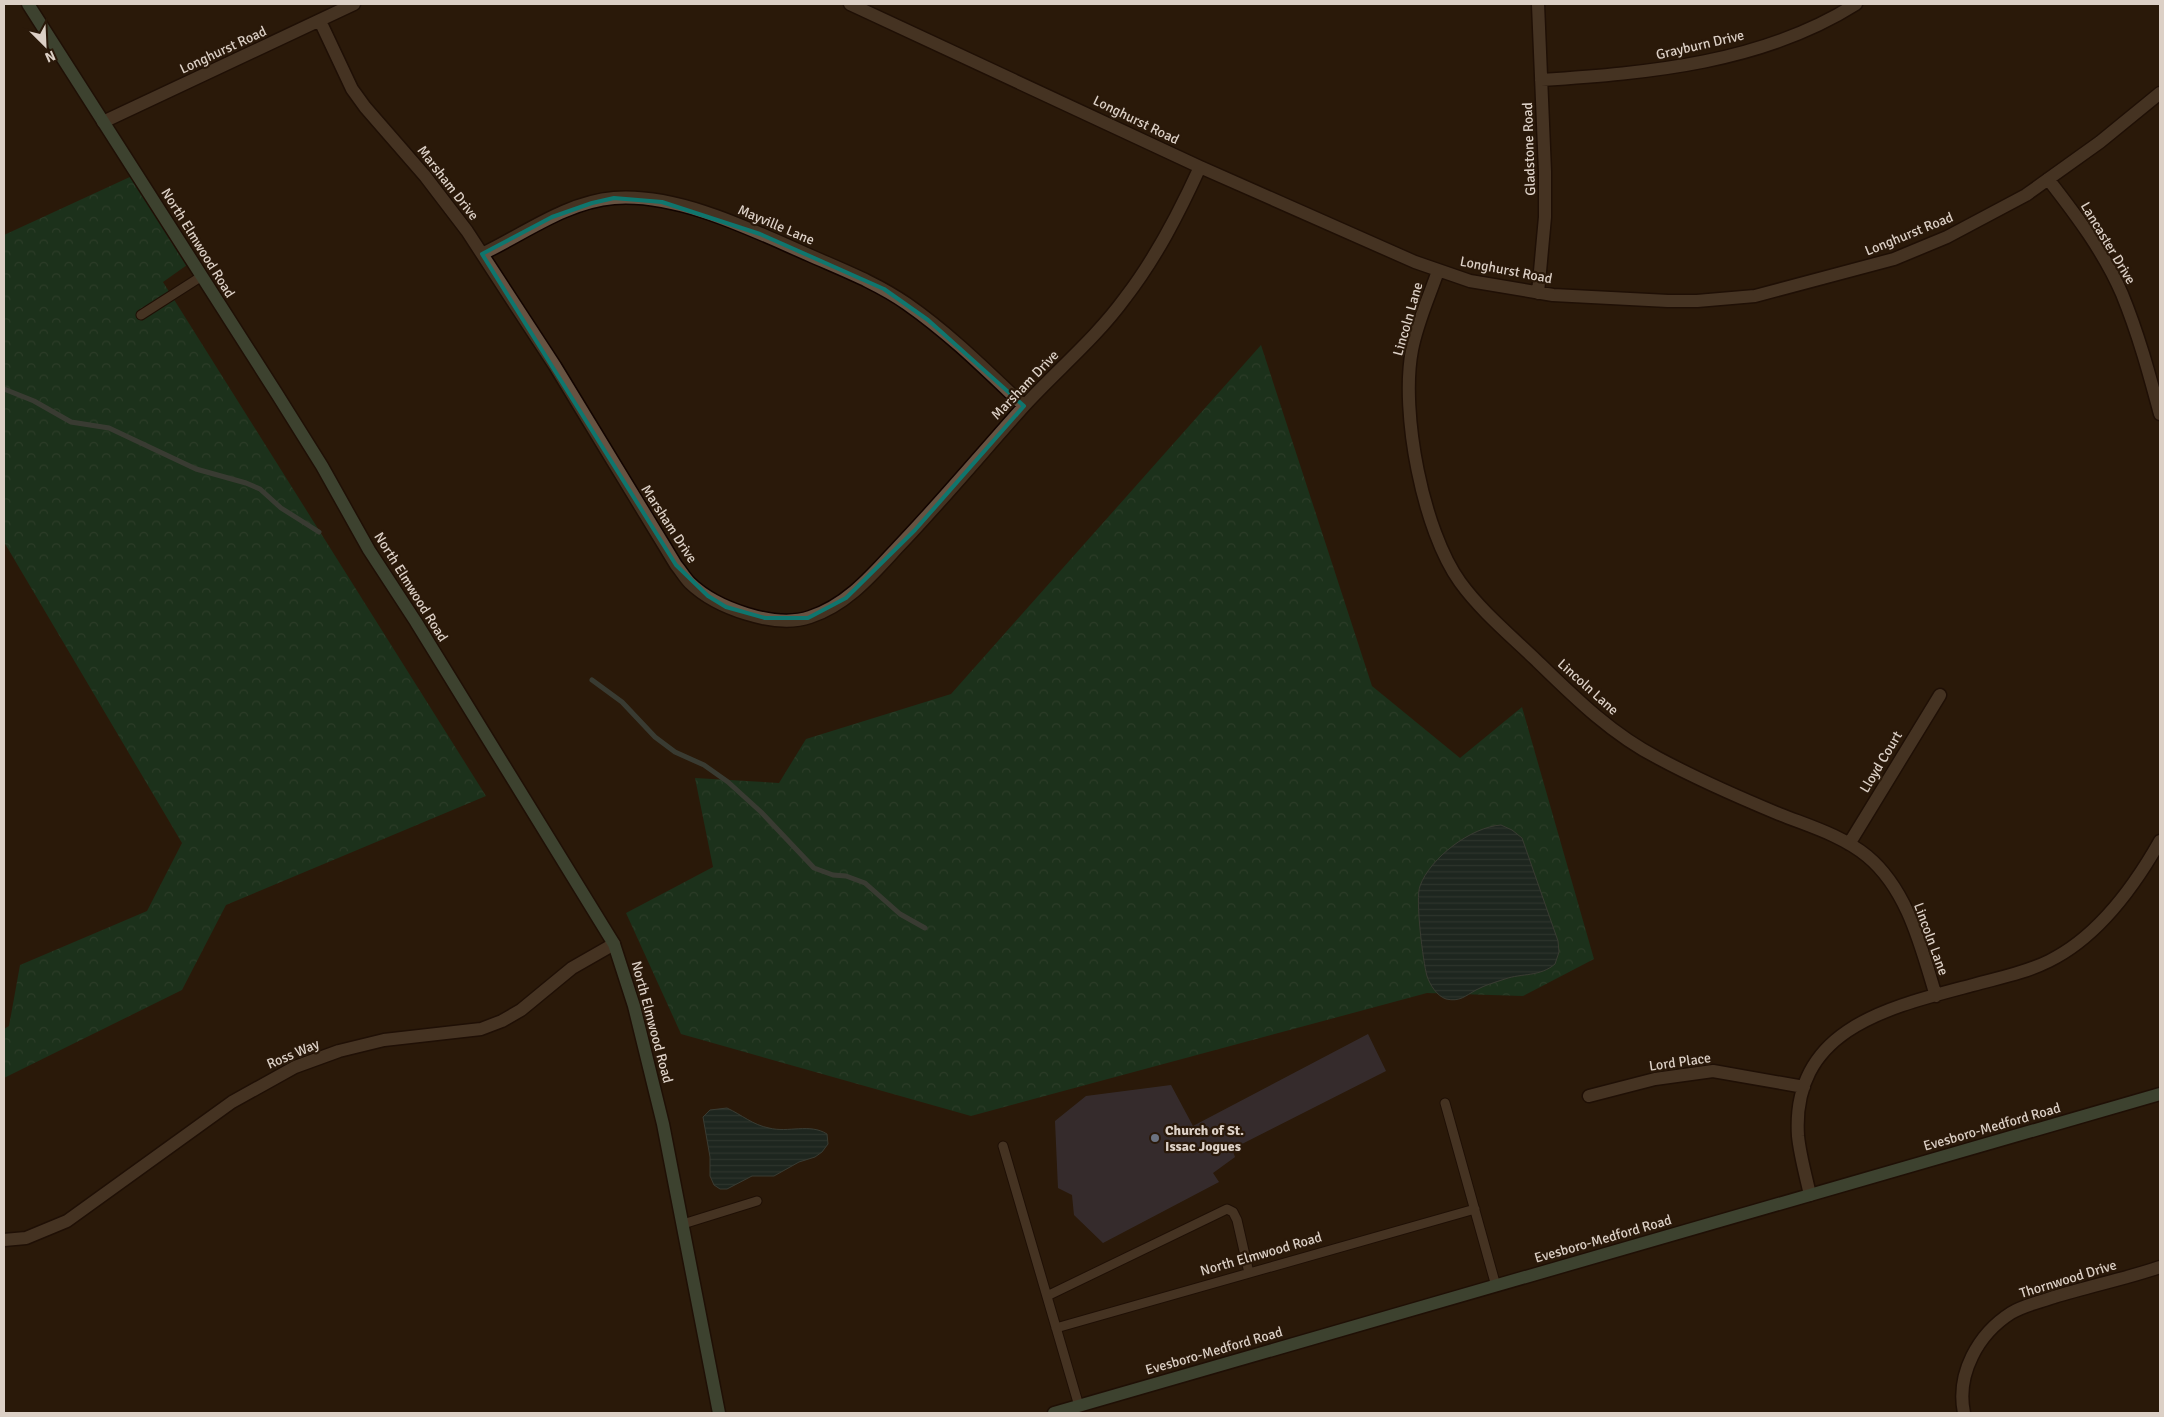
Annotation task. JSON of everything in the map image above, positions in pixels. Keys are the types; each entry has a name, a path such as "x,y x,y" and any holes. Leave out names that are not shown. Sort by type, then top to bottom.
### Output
{"main road":[{"name":"North Elmwood Road","path":"28,4 322,466 357,530 543,826 614,944 634,1006 663,1124 719,1413"},
{"name":"Evesboro-Medford Road","path":"1054,1413 2160,1094"}],"street":[{"name":"Longhurst Road","path":"103,122 354,4"},
{"name":"Longhurst Road","path":"850,4 1200,167 1438,271 1470,281 1538,293 1697,302 1755,296 1894,259 1947,237 2000,210 2048,179 2160,93"},
{"name":"Gladstone Road","path":"1538,4 1545,196 1538,293"},
{"name":"Grayburn Drive","path":"1542,80 1618,75 1664,69 1712,59 1761,46 1792,35 1831,18 1856,4"},
{"name":"Marsham Drive","path":"320,21 343,72 360,101 440,194 482,254 555,366 676,565 691,583 726,607 745,613 786,620 808,618 828,611 846,598 880,567 1024,406 1094,335 1126,298 1175,221 1200,167"},
{"name":"Lancaster Drive","path":"2048,179 2082,223 2122,294 2139,339 2160,414"},
{"name":"Mayville Lane","path":"482,254 571,209 614,198 662,202 711,215 785,244 884,289 928,320 1024,406"},
{"name":"Lincoln Lane","path":"1438,271 1412,350 1408,392 1413,439 1429,514 1447,561 1460,583 1493,619 1548,672 1601,720 1637,747 1703,780 1849,844 1868,857 1895,890 1914,927 1936,996"},
{"name":"Lloyd Court","path":"1849,844 1940,695"},
{"path":"1810,1195 1798,1138 1798,1119 1804,1087 1818,1057 1834,1040 1875,1016 2026,970 2048,962 2069,950 2105,918 2137,878 2160,841"},
{"name":"Ross Way","path":"4,1240 26,1238 67,1221 232,1102 295,1066 384,1040 481,1029 502,1021 521,1010 567,972 614,944"},
{"name":"Lord Place","path":"1589,1096 1655,1079 1713,1071 1804,1087"},
{"name":"Thornwood Drive","path":"1964,1413 1962,1400 1964,1379 1970,1359 1981,1341 2012,1313 2076,1290 2160,1267"}],"lane":[{"path":"141,315 202,276"},
{"path":"1445,1103 1496,1286"},
{"path":"1003,1146 1079,1406"},
{"path":"683,1224 757,1201"},
{"path":"1047,1296 1227,1209 1233,1212 1237,1220 1249,1273"},
{"name":"North Elmwood Road","path":"1056,1328 1475,1209"}],"highlighted area":[{"path":"614,198 662,202 760,234 884,289 928,320 1024,406 915,530 846,598 808,618 765,618 726,607 708,596 676,565 482,254 552,217 592,203"}],"green space":[{"path":"132,176 187,265 163,282 486,796 226,905 182,990 4,1078 4,1029 9,1026 20,965 147,911 182,843 4,542 4,235"},
{"path":"1261,345 1372,686 1460,758 1522,707 1594,959 1523,996 1427,993 971,1116 681,1034 626,913 713,867 695,778 779,783 806,739 951,694"}],"water":[{"path":"1501,825 1512,830 1522,838 1558,941 1559,952 1555,964 1543,971 1494,982 1459,999 1446,999 1434,990 1425,969 1418,903 1420,886 1425,875 1433,865 1453,846 1477,831"},
{"path":"727,1108 763,1127 784,1130 813,1129 820,1131 827,1134 828,1144 815,1157 799,1162 774,1176 752,1176 727,1189 720,1189 714,1185 710,1176 710,1157 703,1117 710,1110"}],"building":[{"name":"Church of St. Issac Jogues","path":"1368,1034 1386,1071 1232,1149 1235,1157 1213,1173 1219,1182 1103,1243 1074,1215 1072,1195 1058,1188 1055,1121 1086,1096 1171,1085 1193,1126"}],"waterway":[{"path":"4,389 34,401 71,422 109,428 196,469 246,483 260,489 281,508 319,532"},
{"path":"592,680 622,702 655,737 675,752 704,765 728,782 761,812 814,868 865,883 900,914 925,928"}],"place":[{"name":"Church of St. Issac Jogues","path":"1155,1138"}]}
